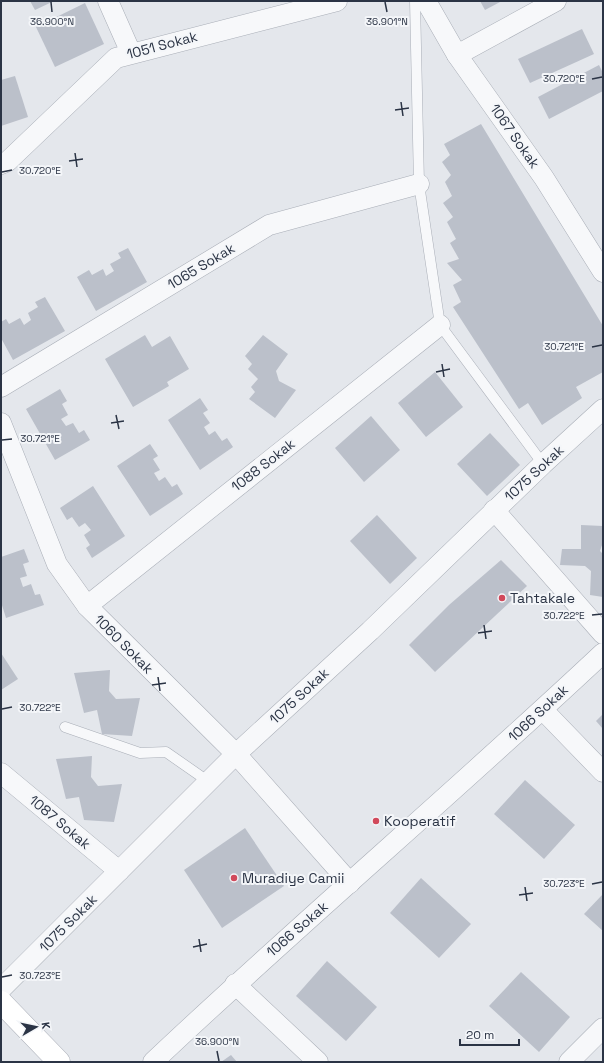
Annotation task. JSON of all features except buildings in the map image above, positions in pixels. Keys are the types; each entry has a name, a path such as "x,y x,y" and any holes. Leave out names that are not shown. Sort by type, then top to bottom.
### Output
{"street":[{"path":"108,1 131,53"},
{"name":"1051 Sokak","path":"1,164 8,161 116,58 337,1"},
{"name":"1067 Sokak","path":"426,1 458,54 544,178 603,272"},
{"path":"458,54 556,1"},
{"name":"1065 Sokak","path":"1,387 269,225 419,184"},
{"name":"1088 Sokak","path":"87,606 440,325"},
{"name":"1075 Sokak","path":"1,989 236,754 370,631 494,510 603,409"},
{"name":"1060 Sokak","path":"1,423 57,564 87,606 236,754 350,883"},
{"path":"494,510 603,634"},
{"name":"1066 Sokak","path":"153,1062 236,984 543,710 603,653"},
{"path":"543,710 603,772"},
{"name":"1087 Sokak","path":"1,773 120,871"},
{"path":"236,984 318,1062"},
{"path":"1,1002 59,1062"},
{"path":"569,1062 603,1028"}],"lane":[{"path":"415,1 419,184 440,325 543,464"},
{"path":"65,727 140,753 166,752 209,782"}],"place":[{"name":"Tahtakale","path":"502,598"},
{"name":"Kooperatif","path":"376,821"},
{"name":"Muradiye Camii","path":"234,878"}]}
